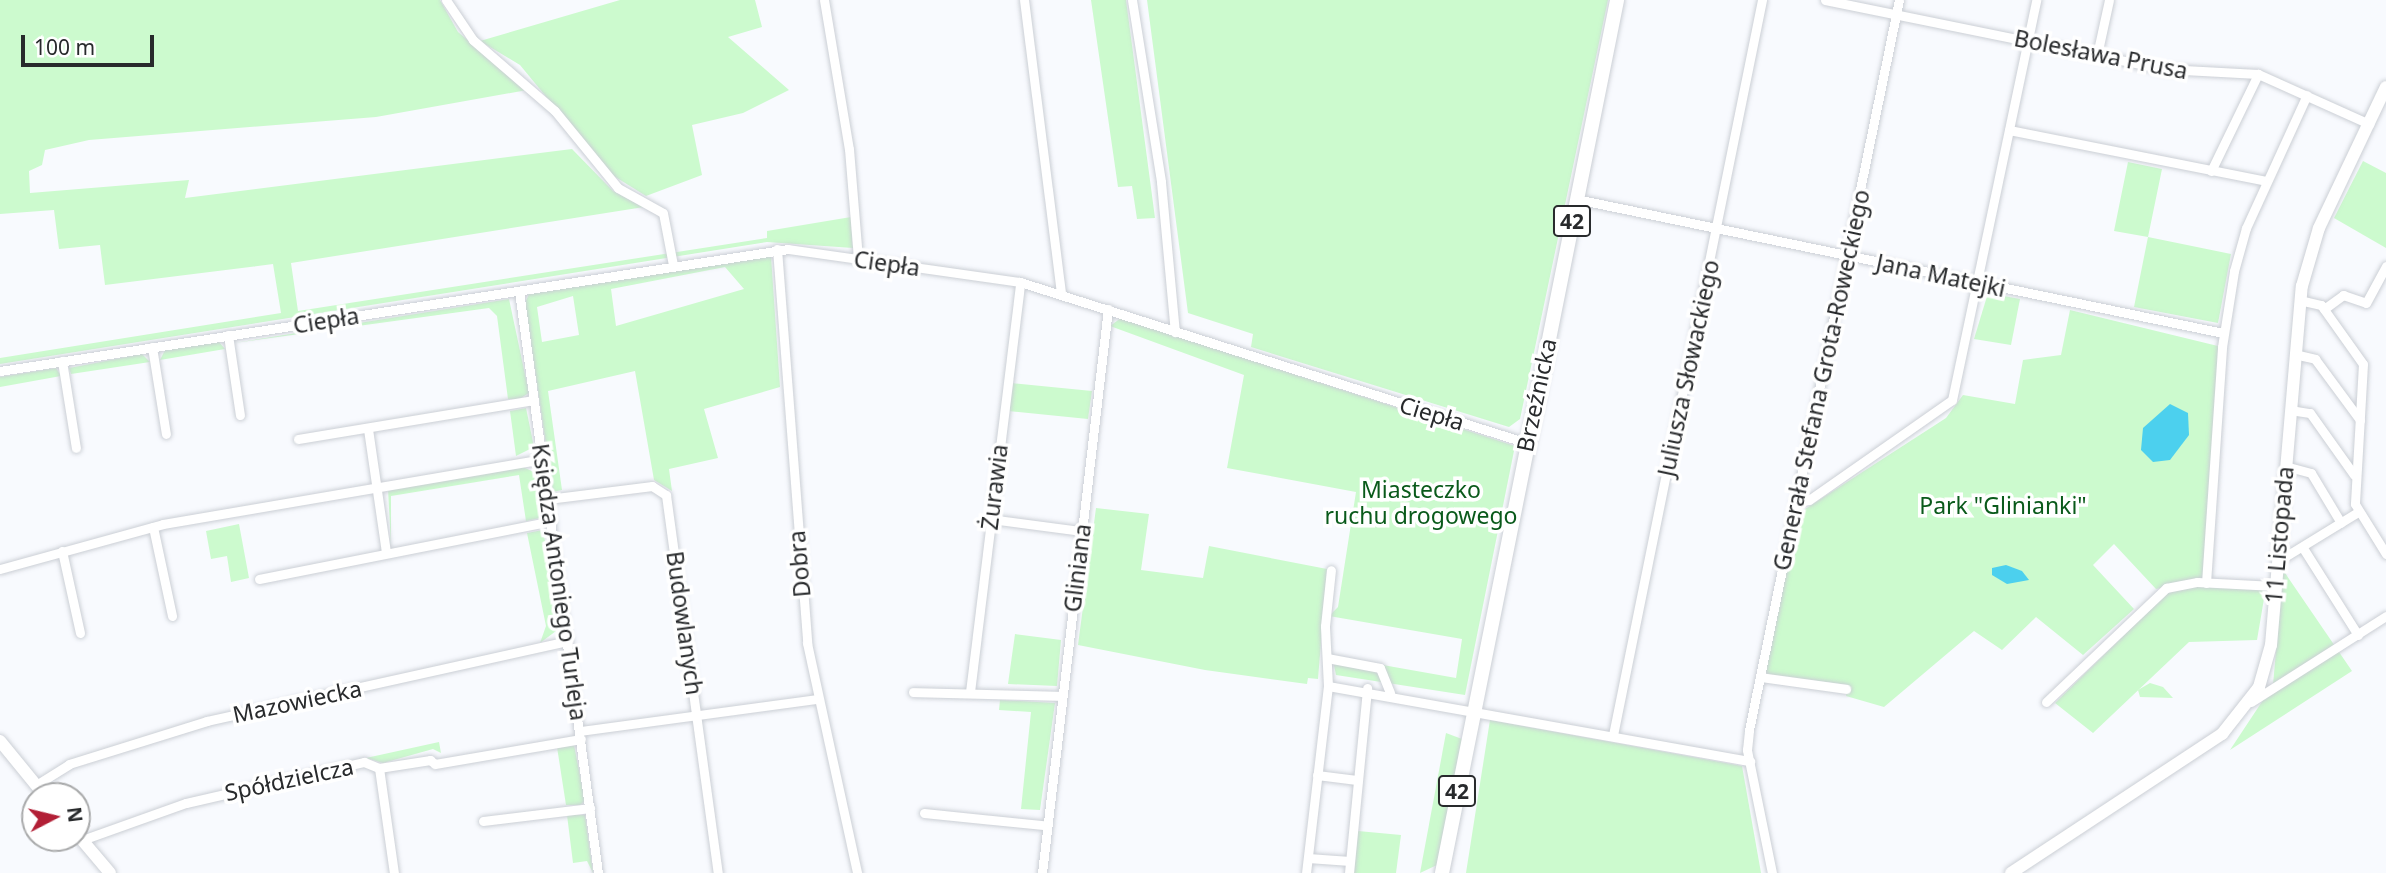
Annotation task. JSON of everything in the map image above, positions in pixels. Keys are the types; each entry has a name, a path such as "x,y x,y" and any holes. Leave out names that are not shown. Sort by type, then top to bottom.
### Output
{"main road":[{"name":"Brzeźnicka","path":"1442,873 1618,0"}],"street":[{"path":"446,0 473,40 555,111 618,188 663,213 673,265"},
{"path":"824,0 849,149 858,259"},
{"path":"1024,0 1060,294"},
{"path":"1132,0 1163,194 1175,332"},
{"name":"Juliusza Słowackiego","path":"1613,735 1762,0"},
{"name":"Bolesława Prusa","path":"1825,0 2182,72 2258,74 2369,124"},
{"name":"Generała Stefana Grota-Roweckiego","path":"1772,873 1750,761 1760,677 1899,0"},
{"path":"1796,502 1809,500 1952,400 2036,0"},
{"path":"2097,55 2109,0"},
{"path":"2211,171 2258,74"},
{"name":"11 Listopada","path":"2011,873 2221,734 2251,702 2268,663 2299,300 2319,228 2386,87"},
{"path":"2206,583 2223,333 2236,260 2266,181 2307,95"},
{"path":"2009,130 2266,181"},
{"name":"Jana Matejki","path":"1576,199 2223,333"},
{"name":"Ciepła","path":"0,371 777,249 1020,282 1527,443"},
{"name":"Dobra","path":"777,249 800,583 817,699 857,873"},
{"path":"2324,309 2343,295 2366,303 2386,266"},
{"name":"Żurawia","path":"970,692 1020,282"},
{"name":"Księdza Antoniego Turleja","path":"519,291 598,873"},
{"path":"2299,300 2324,309 2364,364 2354,475 2358,512 2386,554"},
{"name":"Gliniana","path":"1042,873 1043,825 1108,309"},
{"path":"228,335 240,415"},
{"path":"152,347 166,434"},
{"path":"2294,354 2322,365 2360,420"},
{"path":"62,361 76,449"},
{"path":"298,439 534,400"},
{"path":"2290,410 2310,413 2354,475"},
{"path":"368,429 386,552"},
{"path":"0,569 153,527 543,459"},
{"path":"2285,466 2311,473 2340,523"},
{"name":"Budowlanych","path":"548,499 652,486 666,495 718,873"},
{"path":"2277,561 2303,548 2358,512"},
{"path":"990,519 1081,531"},
{"path":"259,579 551,521"},
{"path":"153,527 172,616"},
{"path":"2303,548 2358,635"},
{"path":"62,551 80,634"},
{"path":"1306,873 1328,685 1331,570"},
{"path":"2046,702 2166,588 2206,583 2275,586"},
{"path":"2251,702 2386,616"},
{"name":"Mazowiecka","path":"42,782 69,764 207,720 568,641"},
{"path":"1327,658 1380,668 1390,693"},
{"path":"1760,677 1846,689"},
{"path":"1328,685 1367,688 1750,761"},
{"path":"1349,873 1367,688"},
{"path":"913,692 1061,696"},
{"name":"Spółdzielcza","path":"91,833 239,789 364,762 379,768 817,699"},
{"path":"0,741 33,782"},
{"path":"379,768 394,873"},
{"path":"1317,775 1357,780"},
{"path":"483,821 590,808"},
{"path":"924,813 1043,825"},
{"path":"91,850 110,873"},
{"path":"1308,858 1350,861"}],"green space":[{"path":"0,0 440,0 458,32 527,90 376,117 89,140 45,150 42,165 29,171 30,193 189,180 185,198 572,149 613,191 644,207 291,263 298,311 767,238 767,231 851,217 853,248 767,242 0,364 0,358 281,313 273,264 105,285 100,245 59,249 54,210 0,214"},
{"path":"620,0 755,0 762,27 728,37 789,90 743,113 692,125 702,175 646,196 609,173 520,65 480,41"},
{"path":"1091,0 1126,0 1155,218 1137,219 1132,186 1118,187"},
{"path":"1147,0 1608,0 1520,419 1509,427 1251,347 1253,334 1188,313"},
{"path":"2363,161 2386,173 2386,248 2334,218"},
{"path":"2128,162 2162,169 2148,237 2114,231"},
{"path":"2148,237 2231,254 2218,323 2134,307"},
{"path":"771,256 780,387 704,409 718,458 669,469 672,491 654,480 635,371 548,391 562,490 553,492 525,303 529,294","holes":["725,267 744,289 616,326 611,289","573,296 579,335 542,342 537,307"]},
{"path":"1988,293 2020,299 2011,345 1974,339"},
{"path":"509,299 529,393 519,399 508,399 497,316 489,308 234,343"},
{"name":"Park \"Glinianki\"","path":"2070,310 2222,347 2204,579 2156,589 2114,544 2093,565 2134,609 2083,655 2036,617 2002,650 1974,631 1884,707 1846,696 1848,685 1763,674 1799,513 1946,418 1963,395 2015,404 2023,360 2061,355"},
{"name":"Miasteczko ruchu drogowego","path":"1121,318 1515,446 1465,695 1336,675 1332,656 1456,678 1462,639 1329,616 1338,607 1356,492 1227,468 1244,375 1110,326"},
{"path":"219,342 225,349 160,360 165,350"},
{"path":"142,354 150,362 71,374 69,368"},
{"path":"56,368 61,376 0,387 0,377"},
{"path":"1011,383 1092,391 1088,419 1008,411"},
{"path":"526,408 534,447 516,456 510,411"},
{"path":"521,466 538,474 540,518 526,521 519,475 391,496 391,546 388,489"},
{"path":"1096,508 1149,514 1141,570 1203,578 1209,546 1327,569 1318,679 1308,678 1307,684 1205,670 1078,645"},
{"path":"239,524 249,578 231,582 227,556 211,559 206,531"},
{"path":"543,530 560,628 540,643 546,626 527,533"},
{"path":"2283,570 2352,671 2230,750 2273,685"},
{"path":"2187,586 2266,587 2257,640 2189,642 2093,733 2055,703 2169,591"},
{"path":"1015,634 1061,640 1057,686 1008,684"},
{"path":"2150,683 2163,687 2173,698 2140,697 2138,690"},
{"path":"1000,700 1055,703 1040,810 1021,809 1031,712 999,710"},
{"path":"1490,720 1742,766 1761,873 1466,873"},
{"path":"1446,733 1462,739 1437,865 1420,873"},
{"path":"439,742 441,753 433,749 383,763 366,758"},
{"path":"574,745 585,801 580,805 566,805 557,747"},
{"path":"567,815 585,815 593,873 587,861 573,863"},
{"path":"1358,831 1401,835 1396,873 1353,873"}],"water":[{"path":"2170,404 2188,413 2189,435 2170,460 2153,462 2141,450 2143,428"},
{"path":"2006,565 2022,571 2029,580 2007,584 1992,575 1992,568"}]}
